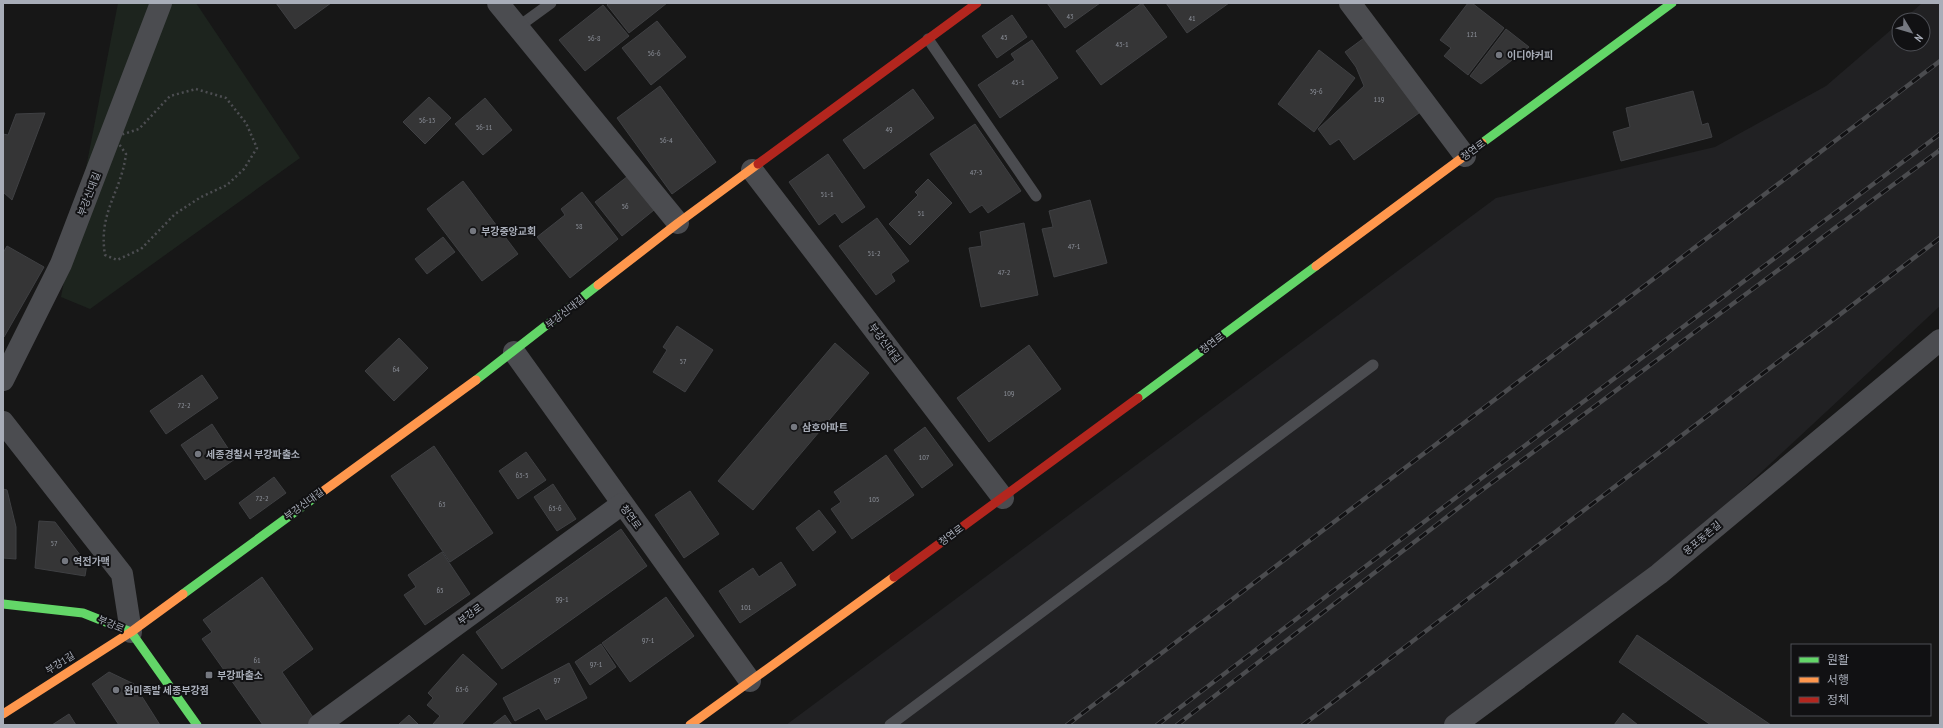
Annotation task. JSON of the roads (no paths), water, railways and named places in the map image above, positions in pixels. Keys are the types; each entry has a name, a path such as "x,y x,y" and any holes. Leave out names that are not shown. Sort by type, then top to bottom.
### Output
{"street":[{"name":"부강신대길","path":"3,380 61,264 162,3"},
{"path":"498,3 678,223"},
{"name":"부강신대길","path":"131,632 514,352 678,223 977,3"},
{"path":"1350,3 1465,156"},
{"name":"청연로","path":"690,725 1002,498 1672,3"},
{"name":"부강신대길","path":"752,170 1002,498"},
{"name":"용포동촌길","path":"1455,725 1659,574 1940,340"},
{"name":"청연로","path":"514,352 750,681"},
{"path":"3,422 122,574 131,632"},
{"name":"부강로","path":"319,725 622,504"},
{"name":"부강로","path":"3,604 83,613 131,632 198,725"},
{"name":"부강1길","path":"3,714 131,632"}],"lane":[{"path":"518,27 551,3"},
{"path":"928,39 1036,196"},
{"path":"890,725 1373,365"}],"railway":[{"path":"1067,725 1940,61"},
{"path":"1157,725 1483,477 1940,134"},
{"path":"1177,725 1474,496 1940,150"},
{"path":"1303,725 1940,238"}],"place":[{"name":"이디야커피","path":"1499,55"},
{"name":"부강중앙교회","path":"473,231"},
{"name":"삼호아파트","path":"794,427"},
{"name":"세종경찰서 부강파출소","path":"198,454"},
{"name":"역전가맥","path":"65,561"},
{"name":"부강파출소","path":"209,675"},
{"name":"완미족발 세종부강점","path":"116,690"}]}
